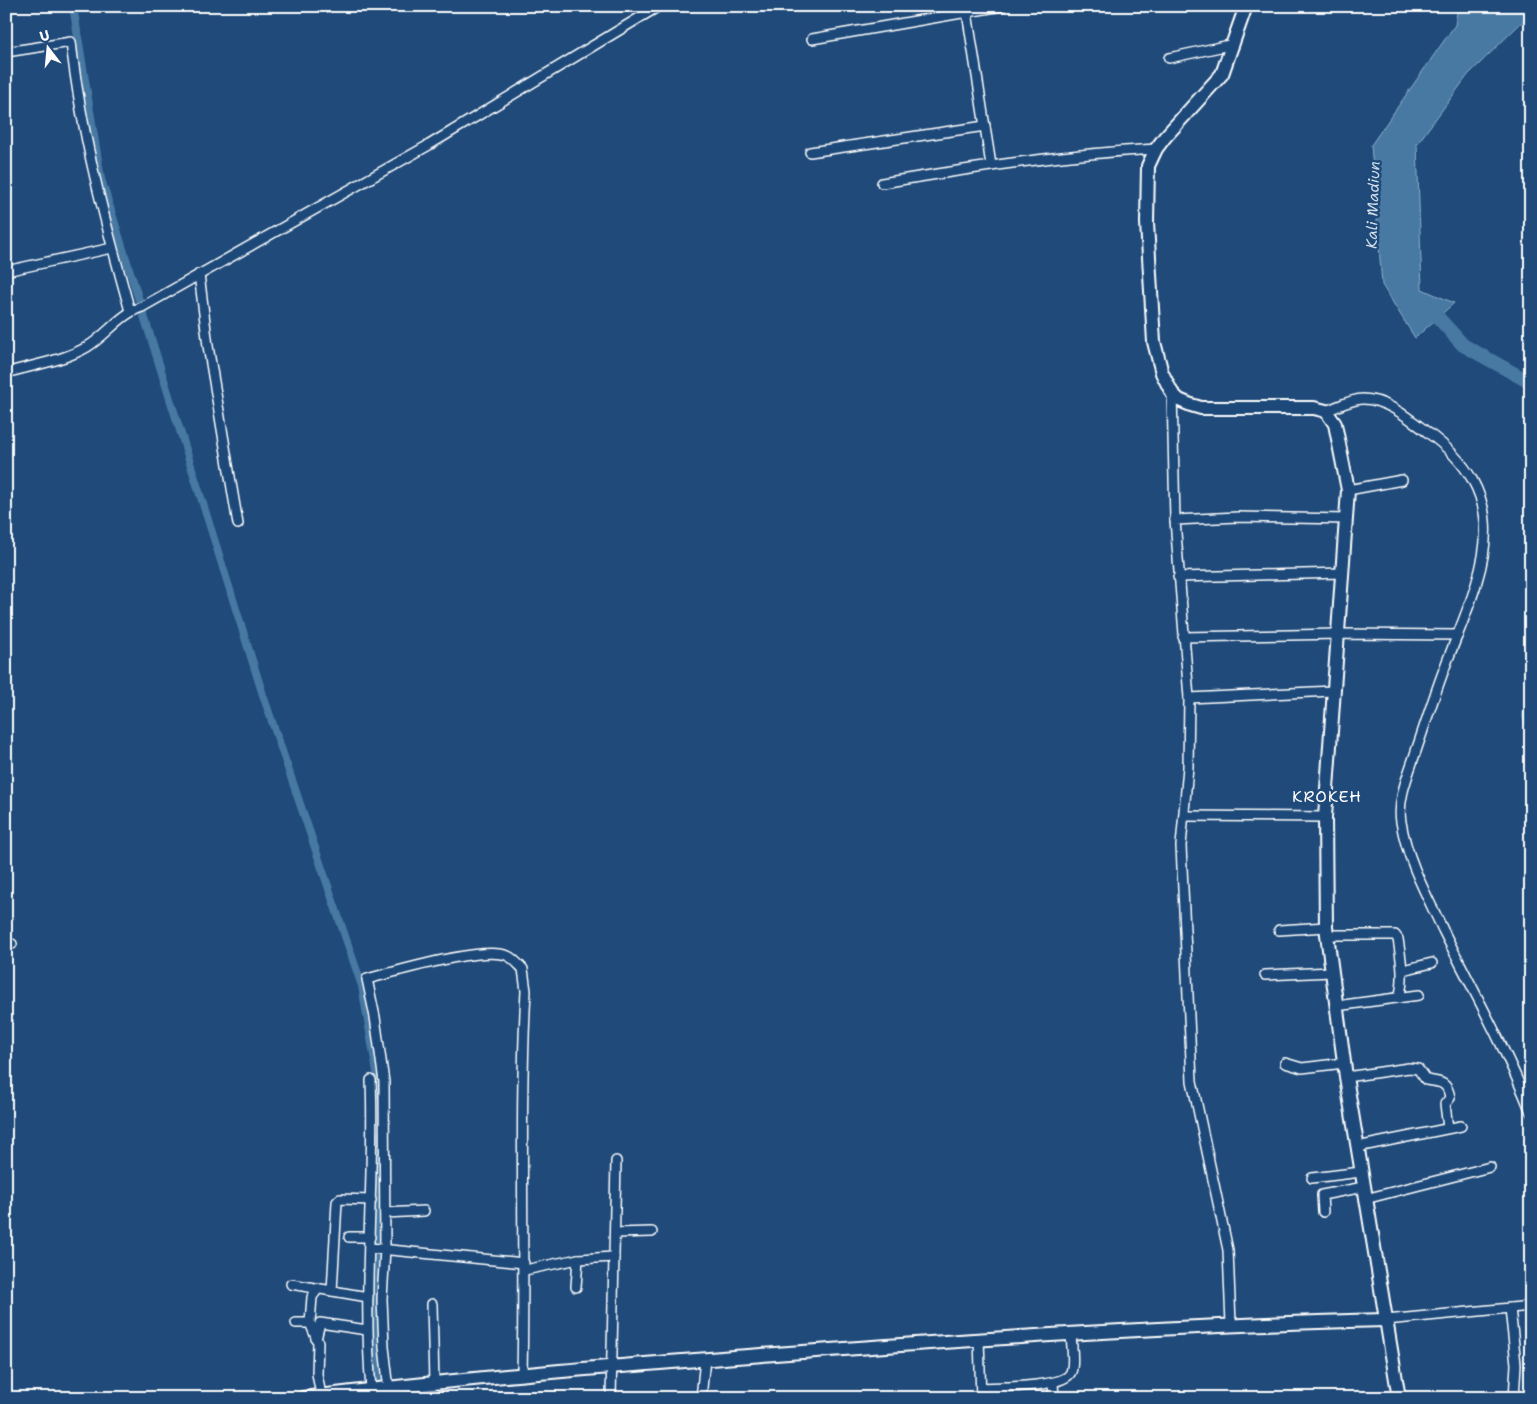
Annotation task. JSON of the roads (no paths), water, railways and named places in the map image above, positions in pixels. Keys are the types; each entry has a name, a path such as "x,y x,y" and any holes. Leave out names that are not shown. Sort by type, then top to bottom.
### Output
{"main road":[{"path":"1246,6 1234,44 1217,82 1165,137 1156,149 1148,166 1147,223 1154,342 1162,373 1172,393 1179,400 1201,408 1314,408 1326,411 1335,424 1348,490 1325,818 1326,931 1364,1193 1399,1398"},
{"path":"304,1398 367,1391 389,1391 434,1382 612,1365 1071,1333 1231,1324 1386,1320"}],"street":[{"path":"6,373 77,352 100,338 135,309 428,145 659,6"},
{"path":"812,39 966,9 1002,6"},
{"path":"966,9 991,165"},
{"path":"6,52 71,42 76,83 91,160 112,248 135,309"},
{"path":"1169,58 1234,44"},
{"path":"810,152 985,126"},
{"path":"882,184 991,165 1107,152 1156,149"},
{"path":"6,271 112,248"},
{"path":"199,274 238,524"},
{"path":"1172,393 1178,577 1189,698 1188,767 1180,846 1192,1081 1228,1250 1231,1324"},
{"path":"1326,411 1362,399 1378,402 1394,410 1441,442 1461,460 1474,479 1483,513 1485,546 1478,583 1408,778 1400,819 1405,842 1421,884 1531,1112"},
{"path":"1348,490 1402,480"},
{"path":"1175,520 1238,518 1347,519"},
{"path":"1178,577 1343,573"},
{"path":"1183,638 1339,634 1458,635"},
{"path":"1189,698 1333,692"},
{"path":"1184,816 1325,818"},
{"path":"1279,930 1395,935 1398,939 1403,970 1403,982 1399,998"},
{"path":"389,1391 384,1347 382,1299 386,1249 384,1082 379,1041 367,979 454,957 479,954 508,956 523,969 526,992 522,1156 524,1266 522,1374"},
{"path":"1403,970 1432,963"},
{"path":"1265,975 1332,972"},
{"path":"1336,1006 1419,995"},
{"path":"1285,1062 1302,1068 1344,1063"},
{"path":"1346,1077 1409,1068 1418,1069 1426,1080 1441,1082 1448,1088 1450,1098 1445,1104 1448,1128"},
{"path":"367,1391 371,1200 371,1080"},
{"path":"1357,1146 1461,1126"},
{"path":"611,1398 616,1161"},
{"path":"1323,1212 1322,1195 1364,1193 1490,1167"},
{"path":"1312,1178 1361,1172"},
{"path":"332,1291 337,1202 340,1199 371,1200"},
{"path":"385,1213 424,1211"},
{"path":"615,1233 652,1232"},
{"path":"349,1237 370,1237"},
{"path":"370,1248 524,1266 578,1259 614,1257"},
{"path":"576,1287 578,1259"},
{"path":"291,1284 368,1297"},
{"path":"316,1339 310,1323 312,1298 318,1289"},
{"path":"432,1304 434,1382"},
{"path":"1386,1320 1531,1306"},
{"path":"1510,1308 1516,1364 1514,1398"},
{"path":"296,1323 310,1323"},
{"path":"321,1396 317,1374 316,1339 320,1324 367,1330"},
{"path":"979,1339 981,1393 1002,1387 1053,1383 1067,1379 1072,1372 1071,1333"},
{"path":"701,1398 705,1360"},
{"path":"1053,1383 1054,1398"},
{"path":"1002,1387 1003,1398"}],"water":[{"path":"1458,6 1531,6 1531,13 1468,75 1417,144 1422,289 1454,303 1415,338 1382,285 1371,145 1455,25"}],"waterway":[{"path":"73,6 101,179 263,695 362,986 381,1096"},
{"name":"Kali Madiun","path":"1425,303 1463,345 1531,383"},
{"name":"Kali Madiun","path":"1531,708 1529,716 1531,722"},
{"path":"380,1135 374,1340 380,1398"}],"district":[{"name":"KROKEH","path":"1327,796"}]}
